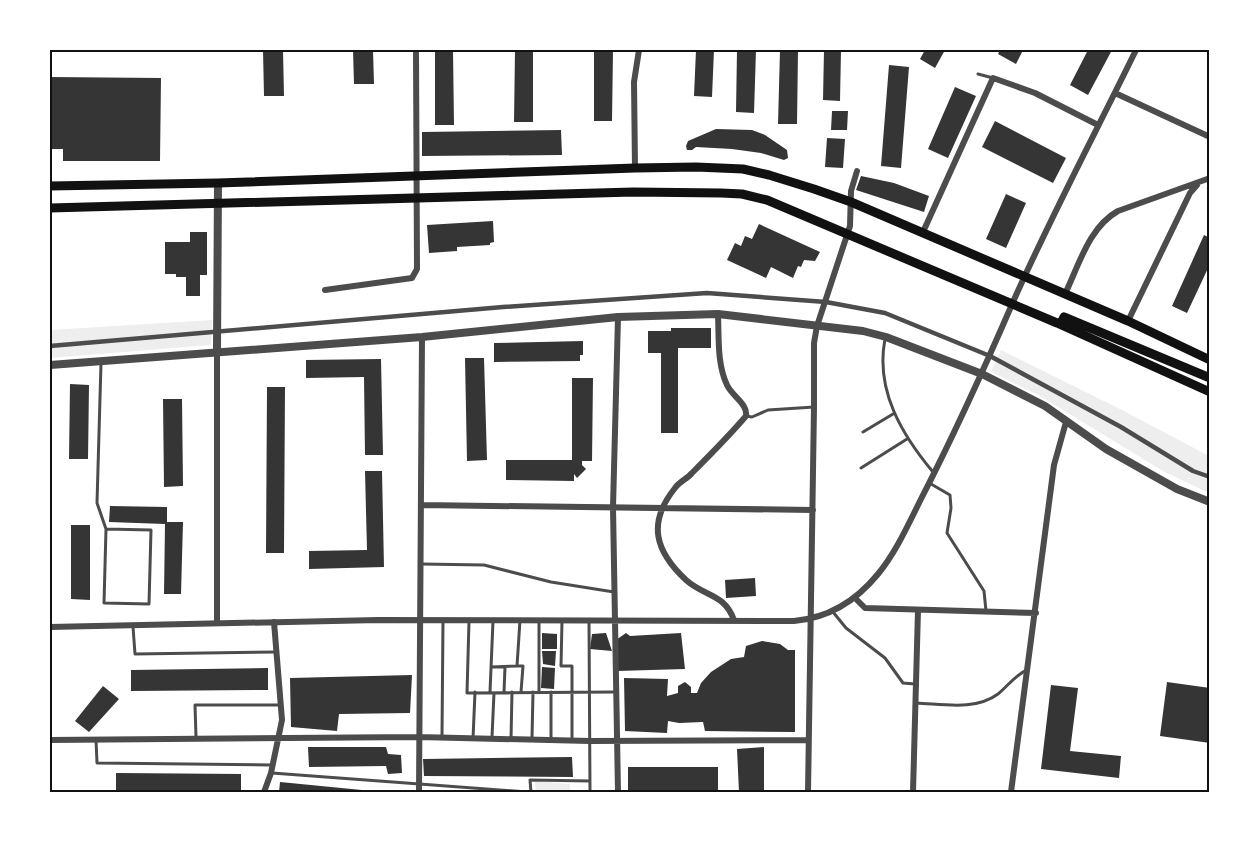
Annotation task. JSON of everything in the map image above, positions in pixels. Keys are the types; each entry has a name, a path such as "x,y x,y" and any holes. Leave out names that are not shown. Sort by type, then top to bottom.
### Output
{"main road":[{"path":"50,186 218,183 635,168 743,169 769,175 851,202 1128,321 1209,360"},
{"path":"50,208 633,192 732,193 767,200 1012,304 1209,392"},
{"path":"1080,334 1063,323 1065,317 1209,378"}],"street":[{"path":"325,290 412,278 417,269 416,50"},
{"path":"635,168 634,82 639,50"},
{"path":"50,627 216,622 421,620 811,620 856,599 891,558 982,374 1024,276 1136,50"},
{"path":"923,232 993,78 1035,93 1098,125"},
{"path":"1115,93 1209,137"},
{"path":"808,792 813,510 813,351 817,326 850,226 851,191 857,171"},
{"path":"1065,294 1092,237 1105,220 1118,211 1209,178"},
{"path":"216,622 218,183"},
{"path":"1128,321 1190,193 1199,183"},
{"path":"50,346 503,307 707,293 826,302 885,313 990,356 1121,427 1193,471 1209,477"},
{"path":"718,314 720,353 725,380 733,395 744,405 746,416 689,476 676,486 662,508 657,530 659,545 682,576 693,586 718,598 729,608 734,620"},
{"path":"50,365 422,337 618,317 718,314 863,331 886,337 982,374 1045,406 1106,448 1177,489 1209,502"},
{"path":"618,317 614,507 618,792"},
{"path":"419,792 422,337"},
{"path":"1011,792 1054,465 1066,422"},
{"path":"421,504 813,510"},
{"path":"856,599 865,608 1036,613"},
{"path":"913,792 918,610"},
{"path":"264,792 272,773 282,720 274,622"},
{"path":"50,740 418,737 572,741 808,740"}],"lane":[{"path":"978,74 993,78"},
{"path":"886,337 884,375 893,414 907,439 934,473"},
{"path":"102,361 98,503 106,529 105,603 149,604 151,530 106,529"},
{"path":"746,416 752,417 768,410 814,407"},
{"path":"863,432 893,414"},
{"path":"861,468 907,439"},
{"path":"929,483 950,495 951,508 947,532 984,591 986,612"},
{"path":"421,564 484,565 551,582 614,592"},
{"path":"832,611 846,628 885,658 903,682 915,684"},
{"path":"442,738 443,620"},
{"path":"469,620 467,693 615,692"},
{"path":"492,739 493,620"},
{"path":"517,666 520,620"},
{"path":"539,620 539,692"},
{"path":"562,620 561,666 572,666 572,741"},
{"path":"589,620 590,792"},
{"path":"133,624 135,654 276,652"},
{"path":"491,667 523,666 521,692"},
{"path":"504,692 505,667"},
{"path":"915,702 979,704 996,696 1018,673 1028,670"},
{"path":"473,739 476,692"},
{"path":"512,692 515,740"},
{"path":"532,740 533,692"},
{"path":"551,692 551,740"},
{"path":"196,738 195,705 280,705"},
{"path":"96,738 97,763 273,765"},
{"path":"272,773 529,792 530,780 590,781"}],"shaded area":[{"path":"212,320 211,345 50,358 50,330"},
{"path":"1001,350 1209,456 1209,493 1163,471 1040,396 991,372"},
{"path":"535,781 570,784 570,792 536,792"}],"building":[{"path":"263,50 283,50 284,96 264,96"},
{"path":"353,50 373,50 374,84 354,84"},
{"path":"435,50 453,50 454,125 435,125"},
{"path":"515,50 533,50 533,122 514,122"},
{"path":"594,50 613,50 612,121 594,121"},
{"path":"696,50 714,50 712,97 694,96"},
{"path":"737,50 756,50 754,113 736,112"},
{"path":"780,50 798,50 797,124 778,124"},
{"path":"824,50 841,50 840,101 823,100"},
{"path":"925,50 945,50 935,68 920,59"},
{"path":"1000,50 1023,50 1016,64 998,54"},
{"path":"1088,50 1112,50 1088,95 1070,85"},
{"path":"889,65 909,67 901,168 881,166"},
{"path":"50,77 161,78 160,161 63,161 63,149 50,149"},
{"path":"955,87 976,96 948,158 928,149"},
{"path":"832,111 848,111 847,130 831,130"},
{"path":"995,121 1066,158 1053,183 982,147"},
{"path":"716,129 752,130 765,135 787,150 788,158 784,160 761,153 732,149 696,147 687,150 688,141"},
{"path":"561,130 562,155 422,156 422,132"},
{"path":"827,138 845,139 843,168 825,167"},
{"path":"861,176 894,183 929,196 924,212 856,190"},
{"path":"1006,194 1026,203 1006,248 986,239"},
{"path":"493,221 494,242 490,245 457,247 457,251 429,253 427,225"},
{"path":"759,224 820,252 815,261 804,260 801,267 798,266 793,278 771,267 766,278 727,260 735,243 741,246 745,236 752,239"},
{"path":"190,232 207,232 207,275 200,275 200,296 186,296 186,277 165,274 165,242 190,242"},
{"path":"1204,235 1210,238 1210,264 1187,313 1172,306"},
{"path":"671,328 711,328 711,348 678,348 678,433 661,433 661,353 648,353 648,331 671,331"},
{"path":"583,341 583,355 580,355 580,361 494,362 494,343"},
{"path":"465,358 484,358 487,460 467,461"},
{"path":"381,359 383,455 365,455 364,377 306,378 306,360"},
{"path":"572,378 593,378 592,461 582,461 586,469 577,478 574,474 574,481 506,480 506,460 572,460"},
{"path":"70,384 89,385 88,459 69,459"},
{"path":"267,387 285,387 284,553 266,553"},
{"path":"163,399 182,399 183,486 164,487"},
{"path":"365,471 382,471 384,567 309,569 309,551 367,550"},
{"path":"110,506 167,507 167,522 183,522 181,594 164,594 165,524 109,522"},
{"path":"71,525 90,525 90,600 71,599"},
{"path":"755,578 756,596 726,598 725,580"},
{"path":"542,633 557,634 557,649 542,649"},
{"path":"606,633 612,651 590,649 592,634"},
{"path":"626,633 630,636 681,633 685,669 617,671 616,640"},
{"path":"762,641 780,644 788,650 795,650 795,732 705,731 703,722 668,721 667,733 625,731 624,678 668,679 667,696 678,693 678,686 685,682 691,687 691,693 697,693 701,683 711,672 731,659 744,657 746,646"},
{"path":"542,651 556,651 555,666 543,664"},
{"path":"542,667 555,668 554,689 541,688"},
{"path":"268,668 268,690 131,691 131,670"},
{"path":"412,675 410,713 339,714 337,731 291,727 290,678"},
{"path":"1167,682 1210,688 1210,743 1160,736"},
{"path":"1051,685 1078,688 1070,751 1121,756 1119,778 1041,769"},
{"path":"103,686 119,699 89,732 75,721"},
{"path":"308,747 386,747 388,754 401,755 402,773 388,774 386,766 309,767"},
{"path":"764,747 764,792 739,792 737,749"},
{"path":"572,757 573,777 424,776 423,759"},
{"path":"628,767 718,767 718,792 628,792"},
{"path":"116,773 241,774 241,792 116,791"},
{"path":"280,782 372,791 372,792 279,792"}]}
